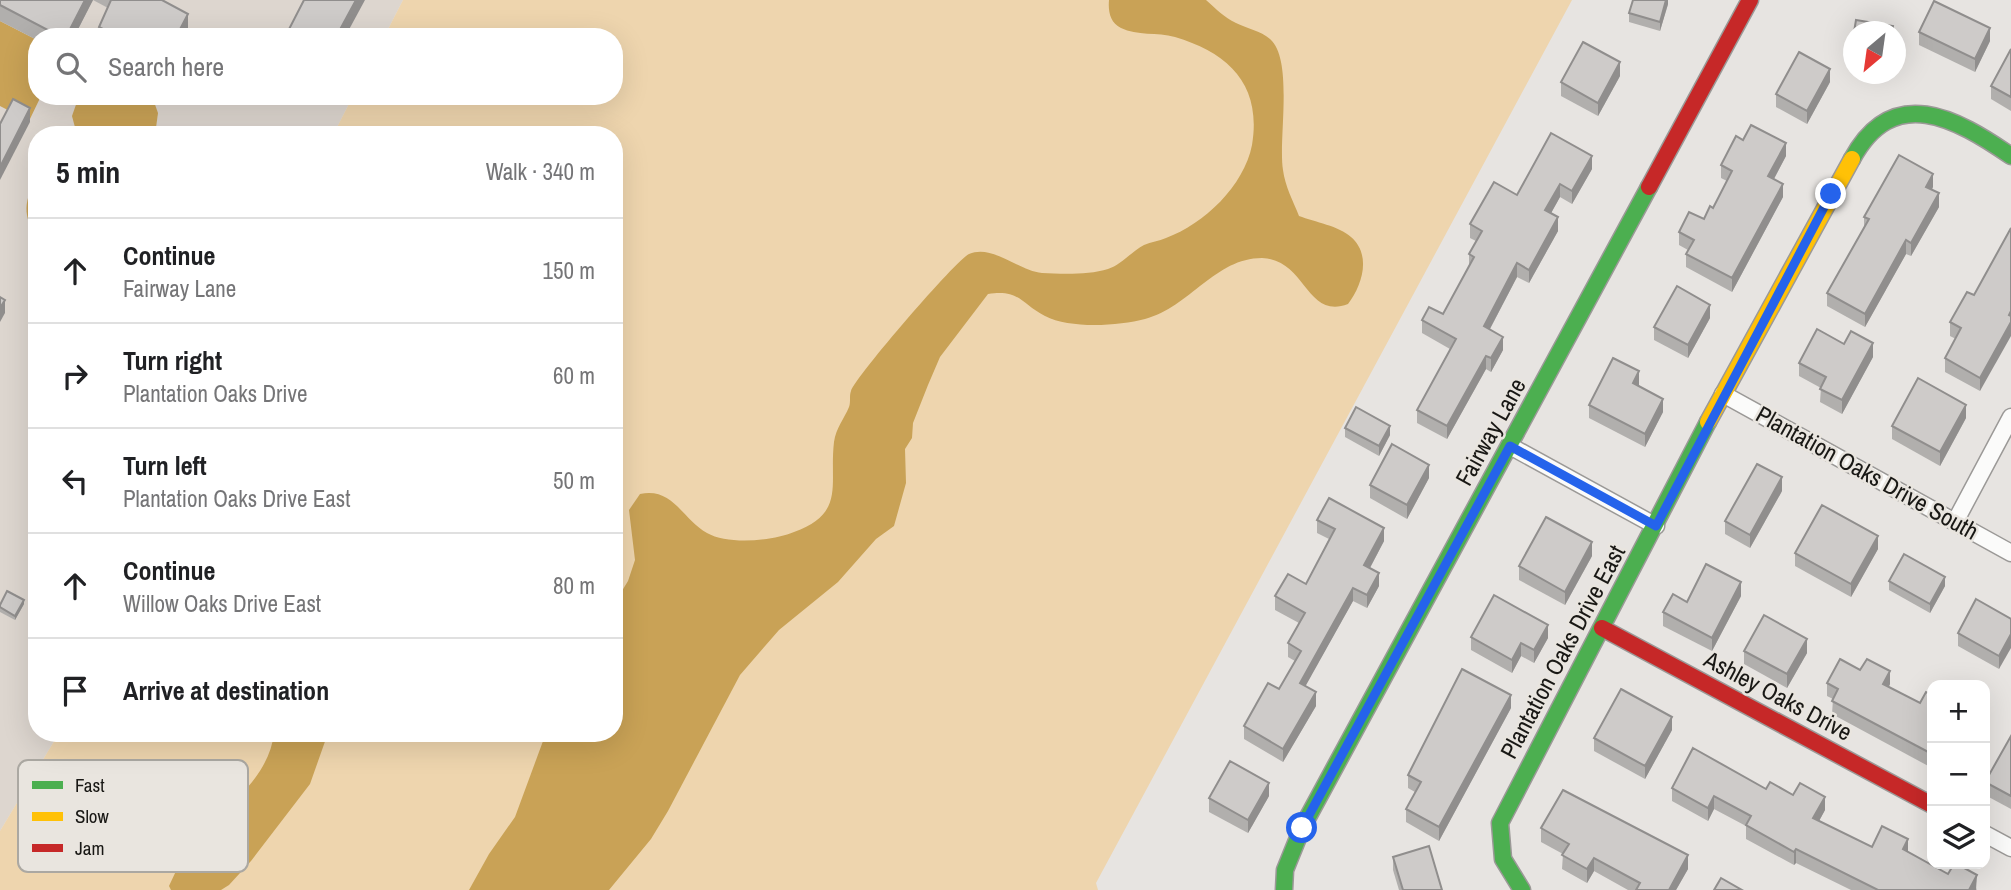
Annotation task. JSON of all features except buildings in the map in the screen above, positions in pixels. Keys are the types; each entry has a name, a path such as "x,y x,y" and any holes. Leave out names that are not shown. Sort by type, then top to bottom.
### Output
{"street":[{"name":"Fairway Lane","path":"1284,890 1285,870 1302,828 1750,0"},
{"name":"Plantation Oaks Drive East","path":"1522,890 1501,862 1498,841 1500,823 1723,394 1863,140 1884,121 1906,112 1935,117 2011,156"},
{"name":"Plantation Oaks Drive South","path":"1723,394 2011,553"},
{"path":"1955,522 2011,417"},
{"path":"1510,446 1656,526"},
{"name":"Ashley Oaks Drive","path":"1602,628 1927,802"},
{"path":"1990,837 2011,848"}],"shaded area":[{"path":"0,0 403,0 389,28 28,28 28,105 348,105 338,126 28,126 28,742 54,742 43,760 18,760 18,801 0,831"},
{"path":"403,0 1572,0 1096,883 1098,890 0,890 0,831 18,801 18,872 248,872 248,760 43,760 54,742 623,742 623,126 338,126 348,105 623,105 623,28 389,28"},
{"path":"1109,0 1206,0 1232,21 1270,39 1277,49 1281,64 1284,101 1282,157 1287,188 1299,216 1346,233 1357,244 1361,253 1361,280 1348,304 1334,307 1323,304 1288,268 1277,261 1262,258 1245,260 1230,266 1161,313 1122,323 1067,323 1045,316 1014,296 988,294 940,357 928,385 913,423 912,438 905,449 906,483 894,526 876,539 838,582 779,630 740,675 651,839 609,890 469,890 489,854 515,817 543,742 623,742 623,589 635,560 629,510 640,494 661,495 698,527 716,537 726,539 774,538 810,524 821,516 832,496 834,442 849,407 851,391 907,319 946,275 969,254 987,252 1042,273 1075,274 1101,271 1117,264 1144,245 1180,232 1208,213 1231,189 1248,160 1254,124 1252,105 1238,75 1226,62 1194,44 1175,37 1121,28 1114,23"},
{"path":"0,21 28,35 28,105 37,105 29,121 0,106"},
{"path":"76,105 155,105 158,113 156,126 75,126 72,116"},
{"path":"272,742 325,742 310,784 248,864 248,786 270,752"},
{"path":"176,872 241,872 221,890 171,890 169,886"}],"traffic: fast":[{"path":"1852,159 1868,135 1886,121 1906,115 1926,115 1947,120 2011,156"},
{"path":"1284,890 1285,870 1302,828 1649,187"},
{"path":"1522,890 1503,859 1500,823 1708,422"}],"traffic: slow":[{"path":"1708,422 1852,159"}],"traffic: jam":[{"path":"1649,187 1750,0"},
{"path":"1602,628 1927,802"}],"route":[{"path":"1302,828 1510,446 1656,526 1723,394 1831,194"}]}
